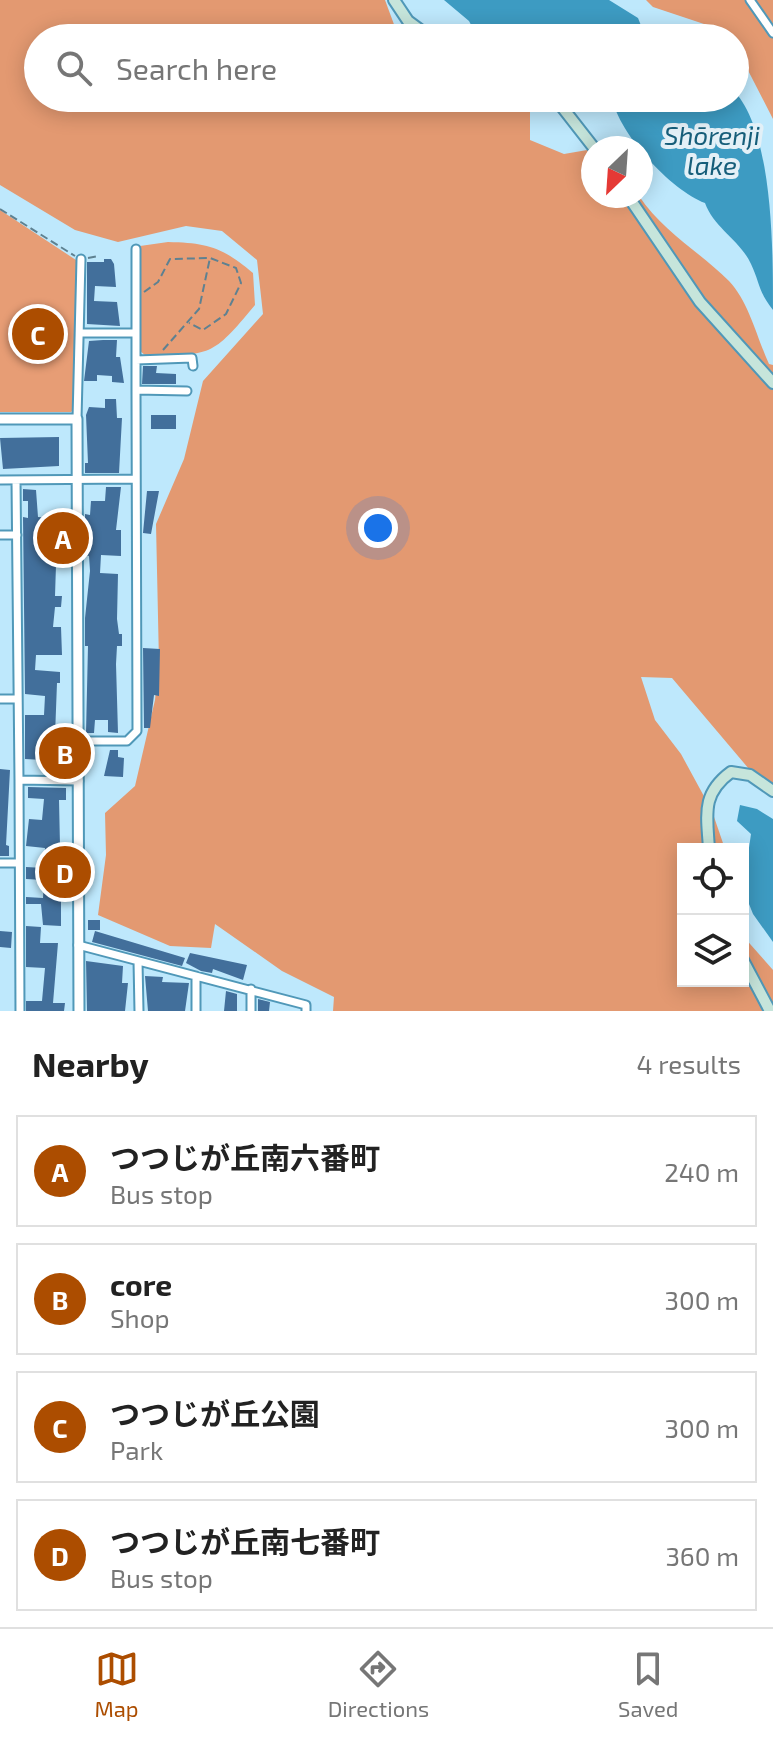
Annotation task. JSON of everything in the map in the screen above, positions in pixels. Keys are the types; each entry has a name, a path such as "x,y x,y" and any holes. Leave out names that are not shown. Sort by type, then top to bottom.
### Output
{"main road":[{"path":"394,0 412,24"},
{"path":"566,112 585,136"},
{"path":"636,208 700,302 773,383"},
{"path":"709,843 707,803 713,785 731,772 750,775 773,791"},
{"path":"749,971 770,1011"}],"street":[{"path":"750,0 773,33"},
{"path":"78,741 127,741 137,731 136,249"},
{"path":"79,1011 77,419 81,259"},
{"path":"80,333 136,333"},
{"path":"136,360 192,358 193,366"},
{"path":"136,390 187,391"},
{"path":"0,419 77,419"},
{"path":"0,480 135,479"},
{"path":"16,480 20,1011"},
{"path":"0,535 17,535"},
{"path":"0,699 18,699"},
{"path":"19,780 79,781"},
{"path":"0,863 19,863"},
{"path":"78,945 251,989 306,1005 306,1011"},
{"path":"138,961 139,1011"},
{"path":"196,976 196,1011"},
{"path":"251,989 251,1011"}],"path":[{"path":"0,209 81,259 99,256"},
{"path":"163,359 164,346 189,323 201,305 210,258"},
{"path":"135,296 158,282 170,259 210,258 236,268 241,283 232,304 218,322 203,330 189,323"}],"shaded area":[{"path":"0,0 385,0 394,24 24,24 24,112 530,112 530,140 564,154 581,151 581,208 647,208 729,281 747,310 769,364 773,365 773,785 749,769 672,678 641,677 655,720 681,754 712,811 723,843 677,843 677,987 749,987 749,943 773,970 773,1011 333,1011 334,997 282,971 215,924 211,948 170,946 98,915 106,855 105,813 135,786 155,700 159,663 156,524 184,459 203,381 263,314 257,260 222,231 186,226 118,242 75,230 0,185"},
{"path":"646,0 773,0 773,119 749,72 749,24 704,24 653,7"},
{"path":"0,210 76,260 76,407 71,412 0,412"},
{"path":"168,242 214,248 242,264 253,273 255,305 229,335 209,350 185,355 146,356 139,350 140,246"}],"water":[{"path":"444,0 609,0 638,18 640,24 471,24"},
{"name":"Shōrenji lake","path":"617,112 748,112 764,163 768,194 773,310 746,256 714,220 705,203 677,186 653,164 653,136 630,136"},
{"path":"740,805 757,809 773,819 773,942 749,904 751,834 737,821"}],"building":[{"path":"104,259 111,259 114,264 116,287 95,286 94,301 117,302 120,326 87,324 87,262 104,262"},
{"path":"117,340 116,357 120,357 124,383 112,382 112,376 97,375 97,381 84,381 89,341"},
{"path":"143,366 157,366 156,373 176,374 176,384 142,384"},
{"path":"105,399 116,399 117,418 122,418 119,473 85,473 85,463 88,463 86,415 89,407 105,408"},
{"path":"151,415 176,415 176,429 151,429"},
{"path":"59,437 59,466 3,469 0,438"},
{"path":"106,487 121,487 116,530 121,530 121,556 101,555 100,573 118,574 117,619 122,646 117,646 116,664 118,733 108,732 108,720 95,720 94,733 86,733 88,646 85,646 85,618 90,571 89,556 85,555 85,514 90,515 91,501 105,501"},
{"path":"23,489 36,490 38,517 53,518 53,532 56,532 52,565 56,565 55,596 62,596 61,607 55,607 53,627 61,627 62,655 36,655 35,670 60,672 54,762 61,763 61,774 43,773 43,760 25,759 25,715 44,715 45,696 25,694 23,517 28,518 28,501 23,501"},
{"path":"147,491 159,491 151,534 143,533"},
{"path":"143,648 160,649 159,696 154,695 150,728 144,728"},
{"path":"110,750 118,750 118,757 124,758 123,777 104,776"},
{"path":"0,769 10,770 6,845 9,846 9,856 0,856"},
{"path":"28,787 66,788 66,800 59,800 60,846 53,884 53,897 61,897 61,926 43,925 41,904 26,904 26,897 43,898 44,880 26,879 26,867 44,868 45,848 26,846 29,819 42,820 44,799 28,798"},
{"path":"88,920 100,920 100,930 88,930"},
{"path":"26,926 41,927 40,943 58,943 53,1003 65,1003 64,1011 26,1011 26,1001 42,1001 45,968 26,967"},
{"path":"0,931 12,932 11,948 0,947"},
{"path":"95,931 185,958 182,966 92,942"},
{"path":"190,953 247,965 243,980 213,969 212,973 201,971 186,963"},
{"path":"86,961 123,966 122,983 128,983 125,1011 87,1011"},
{"path":"145,976 163,977 162,982 189,983 185,1011 148,1011"},
{"path":"226,991 237,994 237,1011 224,1011"},
{"path":"258,999 270,1002 269,1011 258,1011"}],"place":[{"name":"つつじが丘公園","path":"38,334"},
{"name":"つつじが丘南六番町","path":"63,538"},
{"name":"core","path":"65,753"},
{"name":"つつじが丘南七番町","path":"65,872"}]}
